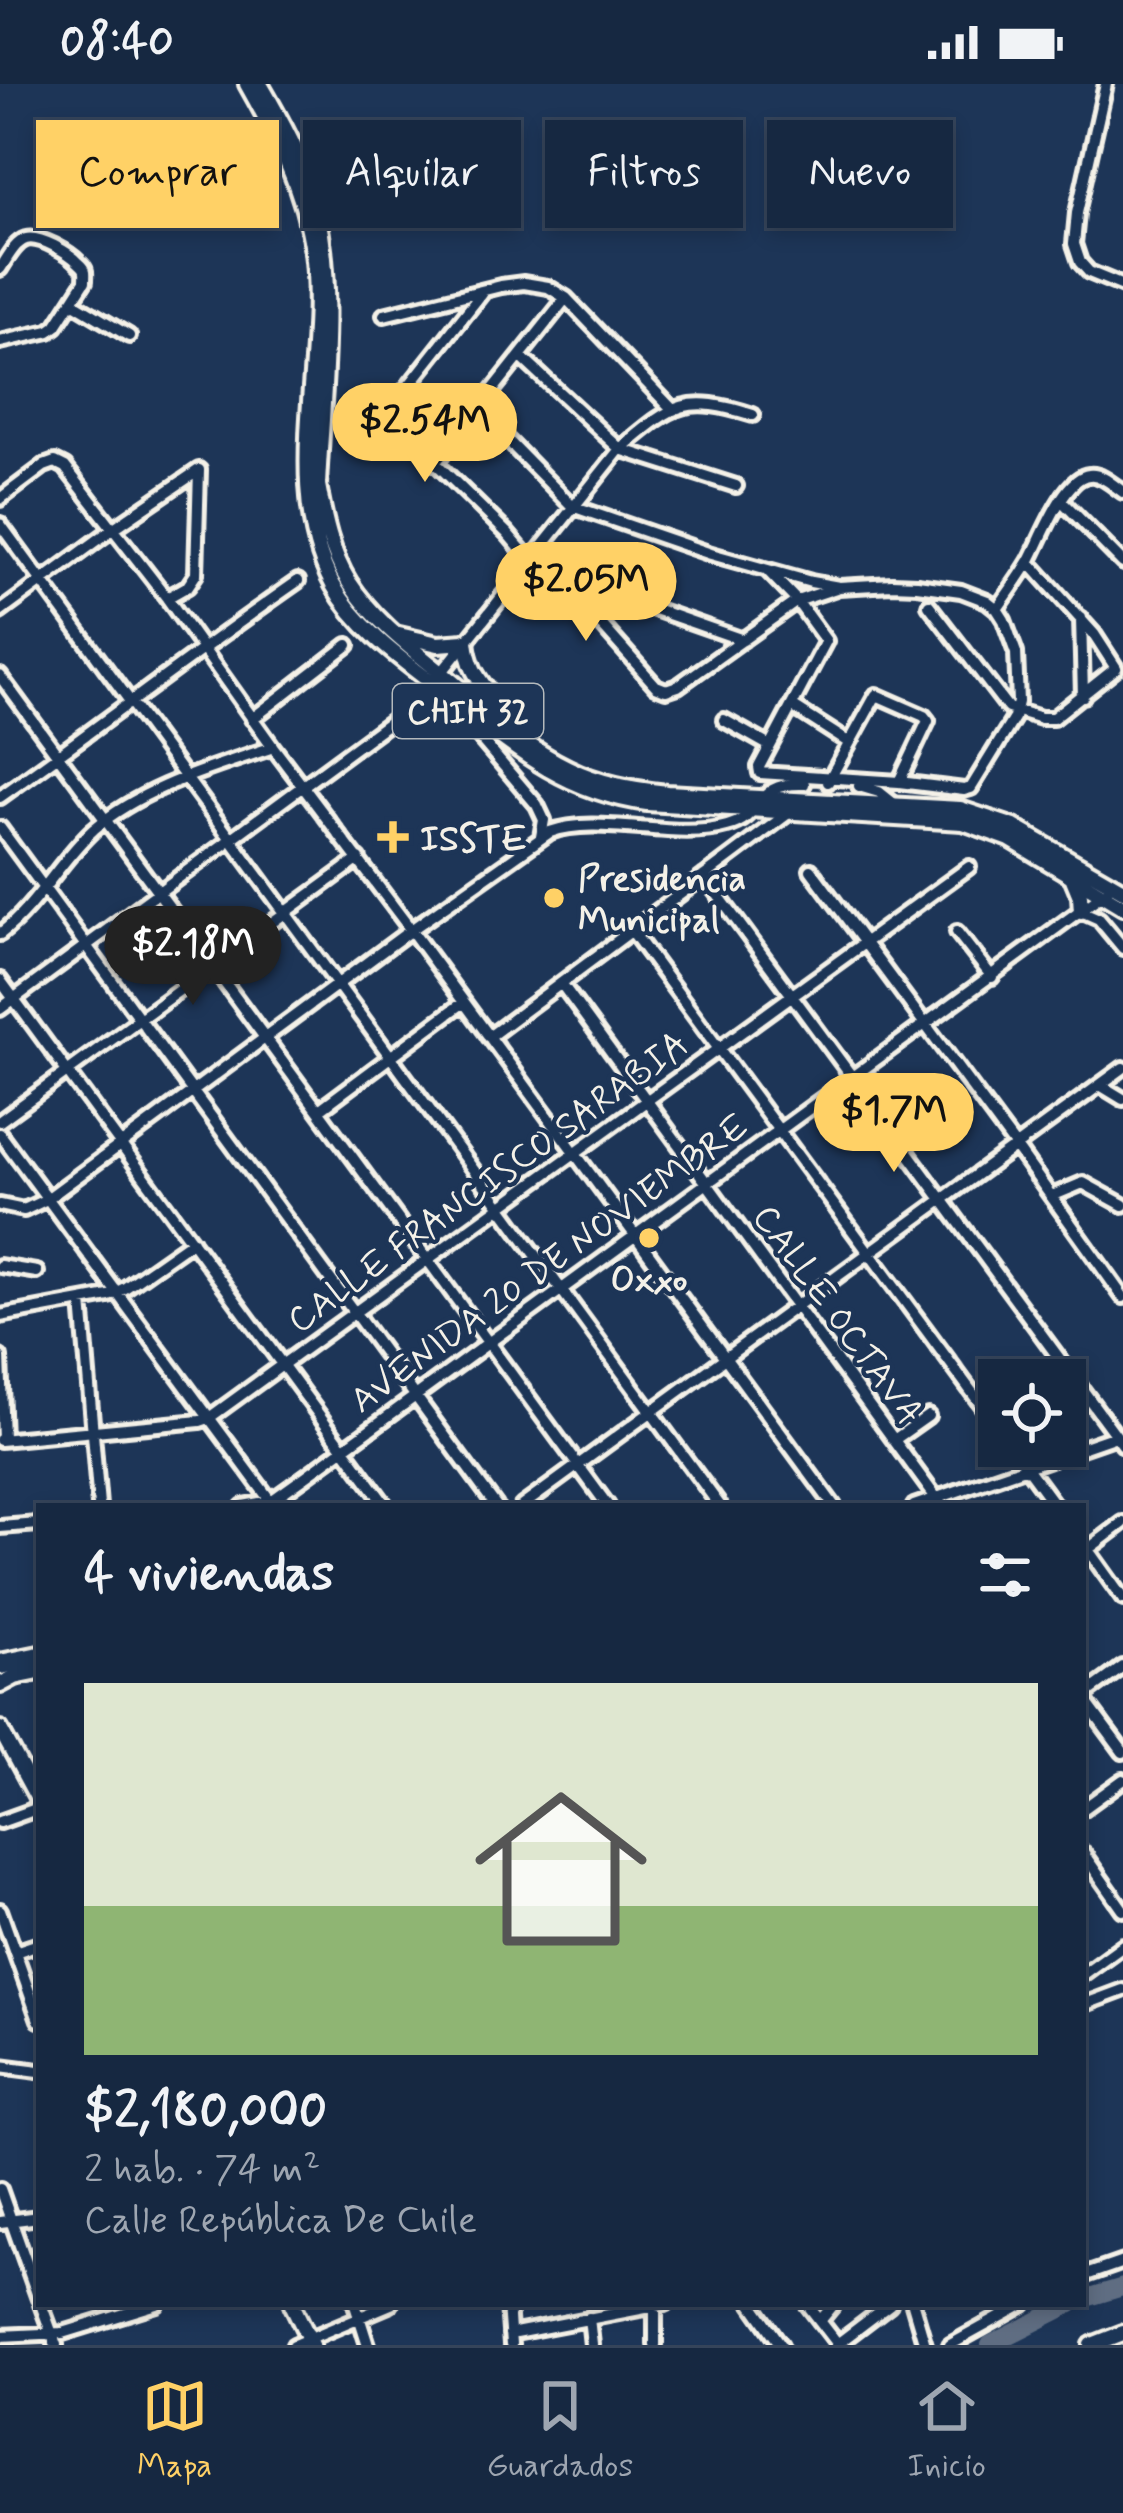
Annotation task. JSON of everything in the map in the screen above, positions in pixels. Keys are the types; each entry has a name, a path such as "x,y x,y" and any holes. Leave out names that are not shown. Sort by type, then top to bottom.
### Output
{"main road":[{"name":"CHIH 32","path":"247,84 301,196 313,253 308,486 316,541 333,586 376,637 550,759 607,784 758,803 790,812 963,822 1010,839 1070,874 1114,890"},
{"name":"CHIH 32","path":"260,84 302,167 323,244 326,288 318,485 334,551 370,610 452,698 535,762 604,795 647,803 805,800 959,809 1002,821 1114,890 1123,907"},
{"path":"394,634 438,644 465,642 471,670 497,702 508,729"},
{"path":"1070,874 1082,910"},
{"path":"0,1666 36,1659"},
{"path":"0,1685 36,1673"},
{"path":"0,1729 36,1798"},
{"path":"293,2307 305,2343"},
{"path":"1092,2345 1123,2333"}],"street":[{"path":"1106,84 1074,244 1089,272 1123,286"},
{"path":"0,268 15,246 38,239 76,260 84,268 86,281 49,331 0,342"},
{"path":"384,315 524,283 548,287 566,298 673,410"},
{"path":"482,293 400,397 392,416 397,425 530,560 569,579 743,640"},
{"path":"435,463 566,298"},
{"path":"72,302 129,337"},
{"path":"521,357 620,449 736,486"},
{"path":"437,678 620,449 673,410 698,402 753,415"},
{"path":"478,410 572,506 768,571 839,587"},
{"path":"0,499 38,470 55,462 65,467 167,598 832,1503"},
{"path":"0,612 199,470 196,574 188,586 167,598"},
{"path":"997,609 1029,562 1060,500 1076,481 1096,475 1123,492"},
{"path":"1060,500 1123,563"},
{"path":"0,524 718,1503"},
{"path":"929,605 1000,700 1016,712 1053,718 1116,668 1081,618 1029,562"},
{"path":"768,571 826,641 759,771 872,789 895,804"},
{"path":"0,1204 24,1210 47,1199 411,930 557,829 713,829 738,822 766,791 781,785 898,782 969,789 1016,712 1016,652 997,609 961,591 892,584 839,587 797,601 678,686 663,689 595,620 569,579"},
{"path":"0,797 298,581"},
{"path":"1081,618 1083,696"},
{"path":"252,718 348,645"},
{"path":"0,676 606,1503"},
{"path":"828,782 874,695 928,721 898,782"},
{"path":"452,698 463,718 537,805 544,820 541,837"},
{"path":"0,1009 413,705"},
{"path":"791,706 848,742"},
{"path":"724,720 770,746"},
{"path":"0,934 45,890 81,842 107,820 186,778 273,747"},
{"path":"489,1037 805,800"},
{"path":"0,828 494,1503"},
{"path":"0,1121 358,859"},
{"name":"CALLE FRANCISCO SARABIA","path":"1,1440 209,1418 969,867"},
{"path":"811,870 1123,1297"},
{"path":"704,876 1120,1440 1086,1450"},
{"name":"AVENIDA 20 DE NOVIEMBRE","path":"273,1503 488,1341 1114,890"},
{"path":"1082,910 1099,919 1123,948"},
{"path":"632,931 978,1400"},
{"path":"957,932 992,976"},
{"path":"0,980 384,1503"},
{"name":"CALLE OCTAVA","path":"561,983 939,1502"},
{"path":"319,1110 464,1002"},
{"path":"526,1503 1123,1068"},
{"path":"1100,1085 1123,1099"},
{"path":"0,1134 273,1503"},
{"path":"1052,1196 1083,1183 1123,1205"},
{"path":"0,1316 117,1292 191,1241"},
{"path":"0,1266 37,1272"},
{"path":"82,1302 99,1503"},
{"path":"0,1358 1,1440"},
{"path":"894,1440 928,1416"},
{"path":"939,1502 1026,1467 1053,1503"},
{"path":"1086,1547 1123,1523"},
{"path":"0,1527 36,1524"},
{"path":"1086,1549 1123,1599"},
{"path":"1086,1695 1123,1667"},
{"path":"1086,1701 1123,1752"},
{"path":"1086,1807 1123,1780"},
{"path":"0,1822 36,1805"},
{"path":"1086,1857 1123,1910"},
{"path":"0,1910 36,2012"},
{"path":"15,1952 36,1945"},
{"path":"1086,1972 1123,1945"},
{"path":"1086,2005 1123,1990"},
{"path":"0,2066 36,2071"},
{"path":"0,2189 6,2221 36,2292"},
{"path":"6,2221 36,2217"},
{"path":"1086,2275 1123,2262"},
{"path":"42,2307 54,2340"},
{"path":"0,2336 54,2340 148,2307"},
{"path":"508,2307 511,2340 648,2307"},
{"path":"655,2345 659,2307"},
{"path":"754,2307 781,2345"},
{"path":"809,2307 837,2344 886,2307"},
{"path":"820,2321 832,2307"},
{"path":"915,2307 925,2345"},
{"path":"950,2345 1019,2307"},
{"path":"305,2343 357,2310 368,2345"},
{"path":"590,2318 592,2345"}],"waterway":[{"path":"1086,2298 1123,2287"},
{"path":"990,2345 1065,2307"}],"place":[{"name":"ISSTE","path":"393,837"},
{"name":"Presidencia Municipal","path":"554,898"},
{"name":"Oxxo","path":"649,1238"}]}
